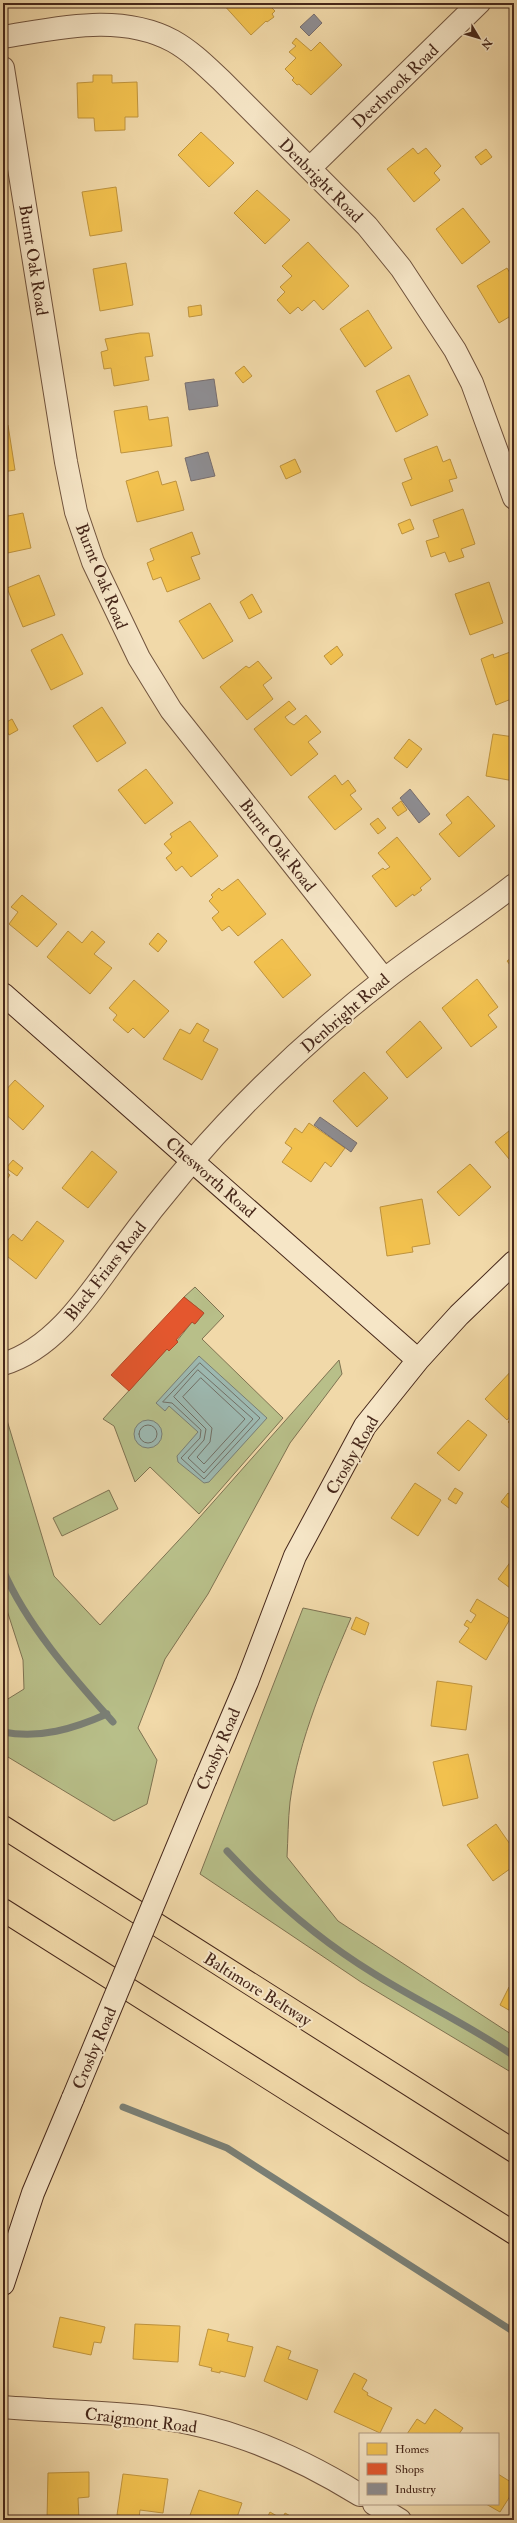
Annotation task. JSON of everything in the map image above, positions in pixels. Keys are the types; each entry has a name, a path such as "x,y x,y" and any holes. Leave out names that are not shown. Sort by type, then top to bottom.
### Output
{"highway":[{"name":"Baltimore Beltway","path":"3,1827 514,2151"},
{"path":"3,1910 514,2233"}],"street":[{"name":"Deerbrook Road","path":"310,168 480,3"},
{"name":"Denbright Road","path":"3,37 88,24 122,25 173,41 196,57 221,80 367,226 401,268 455,350 484,412 514,498"},
{"name":"Burnt Oak Road","path":"3,68 66,462 76,512 93,562 139,658 171,710 384,979"},
{"name":"Denbright Road","path":"193,1161 280,1070 384,979 514,885"},
{"name":"Chesworth Road","path":"3,994 418,1360"},
{"name":"Black Friars Road","path":"3,1364 35,1348 60,1328 87,1297 138,1228 193,1161"},
{"name":"Crosby Road","path":"3,2284 34,2193 247,1682 295,1556 364,1426 418,1360 459,1315 514,1262"},
{"name":"Craigmont Road","path":"3,2407 152,2417 203,2426 248,2440 294,2458 359,2494"}],"green space":[{"path":"195,1287 224,1316 202,1339 283,1418 199,1514 150,1467 135,1482 114,1426 103,1419 167,1349 169,1351 192,1322 195,1324 204,1313 184,1297"},
{"path":"339,1360 342,1374 290,1443 208,1594 165,1659 138,1728 157,1760 147,1804 114,1821 3,1754 3,1702 24,1689 23,1660 3,1598 3,1407 54,1576 100,1625 191,1527"},
{"path":"109,1490 118,1509 62,1536 53,1518"},
{"path":"303,1608 351,1618 332,1662 306,1732 294,1779 290,1802 287,1857 338,1921 514,2036 514,2074 361,1982 200,1874"}],"water":[{"path":"199,1356 267,1418 209,1482 204,1483 178,1462 177,1456 198,1432 169,1406 165,1411 156,1403"},
{"path":"148,1420 158,1424 162,1434 158,1444 148,1448 138,1444 134,1434 138,1424"}],"building: Homes":[{"path":"222,3 267,3 275,11 272,14 274,17 267,22 266,21 251,35"},
{"path":"296,38 311,51 320,42 342,65 311,95 292,80 294,78 285,69 296,58 289,52 296,46 292,43"},
{"path":"93,75 112,75 112,83 137,82 138,117 125,117 125,130 95,131 94,118 78,118 77,83 93,82"},
{"path":"201,132 234,163 209,187 178,155"},
{"path":"413,148 418,154 426,148 441,166 434,173 440,180 414,202 387,169"},
{"path":"486,149 492,157 481,165 475,157"},
{"path":"116,187 122,231 90,236 82,192"},
{"path":"257,190 290,220 265,244 234,213"},
{"path":"463,208 490,242 462,264 436,229"},
{"path":"308,242 349,286 323,310 314,300 302,311 298,307 290,314 277,300 285,292 280,287 292,276 282,266"},
{"path":"126,263 133,305 100,311 93,269"},
{"path":"507,268 514,280 514,314 499,323 477,286"},
{"path":"201,305 202,315 189,317 188,307"},
{"path":"368,310 392,348 365,367 340,329"},
{"path":"140,333 149,333 153,356 145,357 149,380 114,386 111,368 104,369 101,352 108,350 105,339"},
{"path":"244,366 252,376 243,383 235,373"},
{"path":"409,375 428,415 396,432 376,391"},
{"path":"3,387 6,406 3,406"},
{"path":"147,406 149,420 168,417 172,446 121,453 114,411"},
{"path":"8,425 15,470 3,472 3,426"},
{"path":"437,446 443,462 450,459 457,478 449,480 453,491 411,506 402,483 412,479 404,459"},
{"path":"295,459 301,472 286,479 280,466"},
{"path":"158,471 162,485 176,481 184,510 137,522 126,481"},
{"path":"3,507 6,507 8,516 23,513 31,548 3,554"},
{"path":"463,509 475,544 461,549 464,557 449,562 445,552 431,557 426,541 439,537 433,520"},
{"path":"410,519 414,529 402,534 398,524"},
{"path":"192,532 200,554 191,557 200,579 167,592 161,577 153,580 147,563 154,560 150,549"},
{"path":"39,575 55,615 23,627 7,588"},
{"path":"489,582 503,623 470,635 455,594"},
{"path":"252,594 262,612 249,619 240,602"},
{"path":"210,603 233,641 203,659 179,621"},
{"path":"62,634 83,674 51,690 31,650"},
{"path":"337,646 343,655 331,665 324,656"},
{"path":"513,651 514,698 496,705 481,659 493,654 494,658"},
{"path":"258,661 272,678 263,685 273,699 247,720 220,687 246,666 249,668"},
{"path":"289,701 296,709 285,717 289,722 294,725 306,715 321,732 308,742 318,754 291,776 254,729"},
{"path":"102,707 126,743 97,762 73,726"},
{"path":"12,719 18,730 9,735 3,724"},
{"path":"493,734 514,737 514,781 486,776"},
{"path":"409,739 422,749 407,768 394,758"},
{"path":"146,769 173,803 145,824 118,790"},
{"path":"335,775 342,785 348,780 356,791 350,795 362,809 335,830 308,797"},
{"path":"468,796 495,826 459,857 439,834 452,823 446,815"},
{"path":"401,801 407,810 398,816 392,808"},
{"path":"378,818 386,828 378,834 370,824"},
{"path":"190,821 218,856 191,877 182,866 176,871 166,858 172,853 164,844 172,837 170,834"},
{"path":"397,837 431,879 420,888 422,890 414,896 413,894 396,907 372,876 383,868 385,870 390,867 378,853"},
{"path":"238,879 266,914 238,936 229,926 222,931 212,918 219,912 209,901 213,897 211,895 219,888 222,891"},
{"path":"22,895 57,924 37,947 9,924 18,912 11,907"},
{"path":"68,931 82,943 92,931 105,942 94,954 112,968 90,994 47,957"},
{"path":"158,933 167,941 158,952 149,944"},
{"path":"282,939 311,975 283,998 254,962"},
{"path":"514,956 514,970 507,961"},
{"path":"477,979 498,1007 488,1015 497,1027 471,1047 442,1008"},
{"path":"134,980 169,1011 144,1038 133,1028 128,1033 113,1020 117,1015 109,1008"},
{"path":"420,1021 442,1048 407,1078 386,1052"},
{"path":"197,1023 209,1030 203,1041 218,1049 202,1080 163,1059 180,1029 190,1034"},
{"path":"364,1072 388,1098 357,1127 333,1101"},
{"path":"15,1080 44,1106 23,1130 3,1112 3,1093"},
{"path":"309,1123 345,1148 331,1167 325,1162 311,1182 282,1162 292,1148 285,1143 295,1128 302,1133"},
{"path":"514,1127 514,1165 495,1142"},
{"path":"92,1151 117,1172 88,1208 62,1188"},
{"path":"13,1160 23,1168 17,1176 6,1168"},
{"path":"470,1164 491,1187 459,1216 437,1192"},
{"path":"3,1169 10,1175 3,1185"},
{"path":"422,1199 430,1244 412,1247 413,1252 387,1256 380,1207"},
{"path":"37,1221 64,1241 36,1279 3,1253 3,1246 13,1234 22,1241"},
{"path":"514,1368 514,1412 507,1420 485,1399"},
{"path":"514,1416 514,1428 508,1422"},
{"path":"468,1420 487,1435 459,1471 437,1453"},
{"path":"415,1483 441,1500 418,1536 391,1518"},
{"path":"455,1488 463,1493 456,1504 448,1499"},
{"path":"508,1493 514,1497 514,1512 501,1502"},
{"path":"514,1557 514,1591 498,1579"},
{"path":"477,1599 510,1619 486,1660 459,1642 469,1628 464,1625 467,1620 471,1623 476,1615 470,1611"},
{"path":"356,1617 369,1623 365,1635 351,1629"},
{"path":"437,1681 472,1686 466,1730 431,1726"},
{"path":"468,1754 478,1798 443,1806 433,1762"},
{"path":"496,1824 514,1850 514,1866 493,1881 467,1845"},
{"path":"509,1987 514,1991 514,2013 500,2005"},
{"path":"60,2317 105,2327 101,2343 94,2342 91,2355 53,2347"},
{"path":"135,2324 180,2326 178,2362 133,2359"},
{"path":"208,2329 229,2334 227,2341 253,2347 245,2377 220,2371 220,2373 211,2371 212,2368 199,2365"},
{"path":"277,2346 291,2351 288,2359 318,2370 307,2400 264,2381"},
{"path":"354,2373 367,2380 362,2389 368,2393 367,2395 392,2408 380,2433 334,2412"},
{"path":"435,2409 463,2428 460,2433 408,2433 417,2419 425,2424"},
{"path":"89,2472 89,2497 78,2498 79,2520 47,2520 48,2473"},
{"path":"123,2474 168,2479 163,2513 140,2510 139,2518 117,2515"},
{"path":"499,2475 514,2484 514,2490 500,2512 488,2505 499,2505"},
{"path":"199,2490 242,2503 236,2520 196,2520 189,2518"},
{"path":"270,2512 282,2519 285,2513 294,2518 293,2520 266,2520"}],"building: Shops":[{"path":"184,1297 204,1313 195,1324 192,1322 176,1340 178,1342 169,1351 167,1349 129,1391 111,1375"}],"building: Industry":[{"path":"314,14 322,23 309,36 300,27"},
{"path":"214,379 218,406 189,410 185,383"},
{"path":"208,452 215,476 191,481 185,458"},
{"path":"410,789 430,814 419,823 400,798"},
{"path":"320,1117 357,1143 351,1152 314,1125"}],"waterway":[{"path":"3,1570 13,1591 38,1631 67,1669 113,1722"},
{"path":"3,1732 30,1734 56,1731 82,1724 107,1714"},
{"path":"227,1851 260,1885 296,1917 333,1946 390,1984 479,2034 514,2056"},
{"path":"123,2107 227,2148 514,2332"}]}
